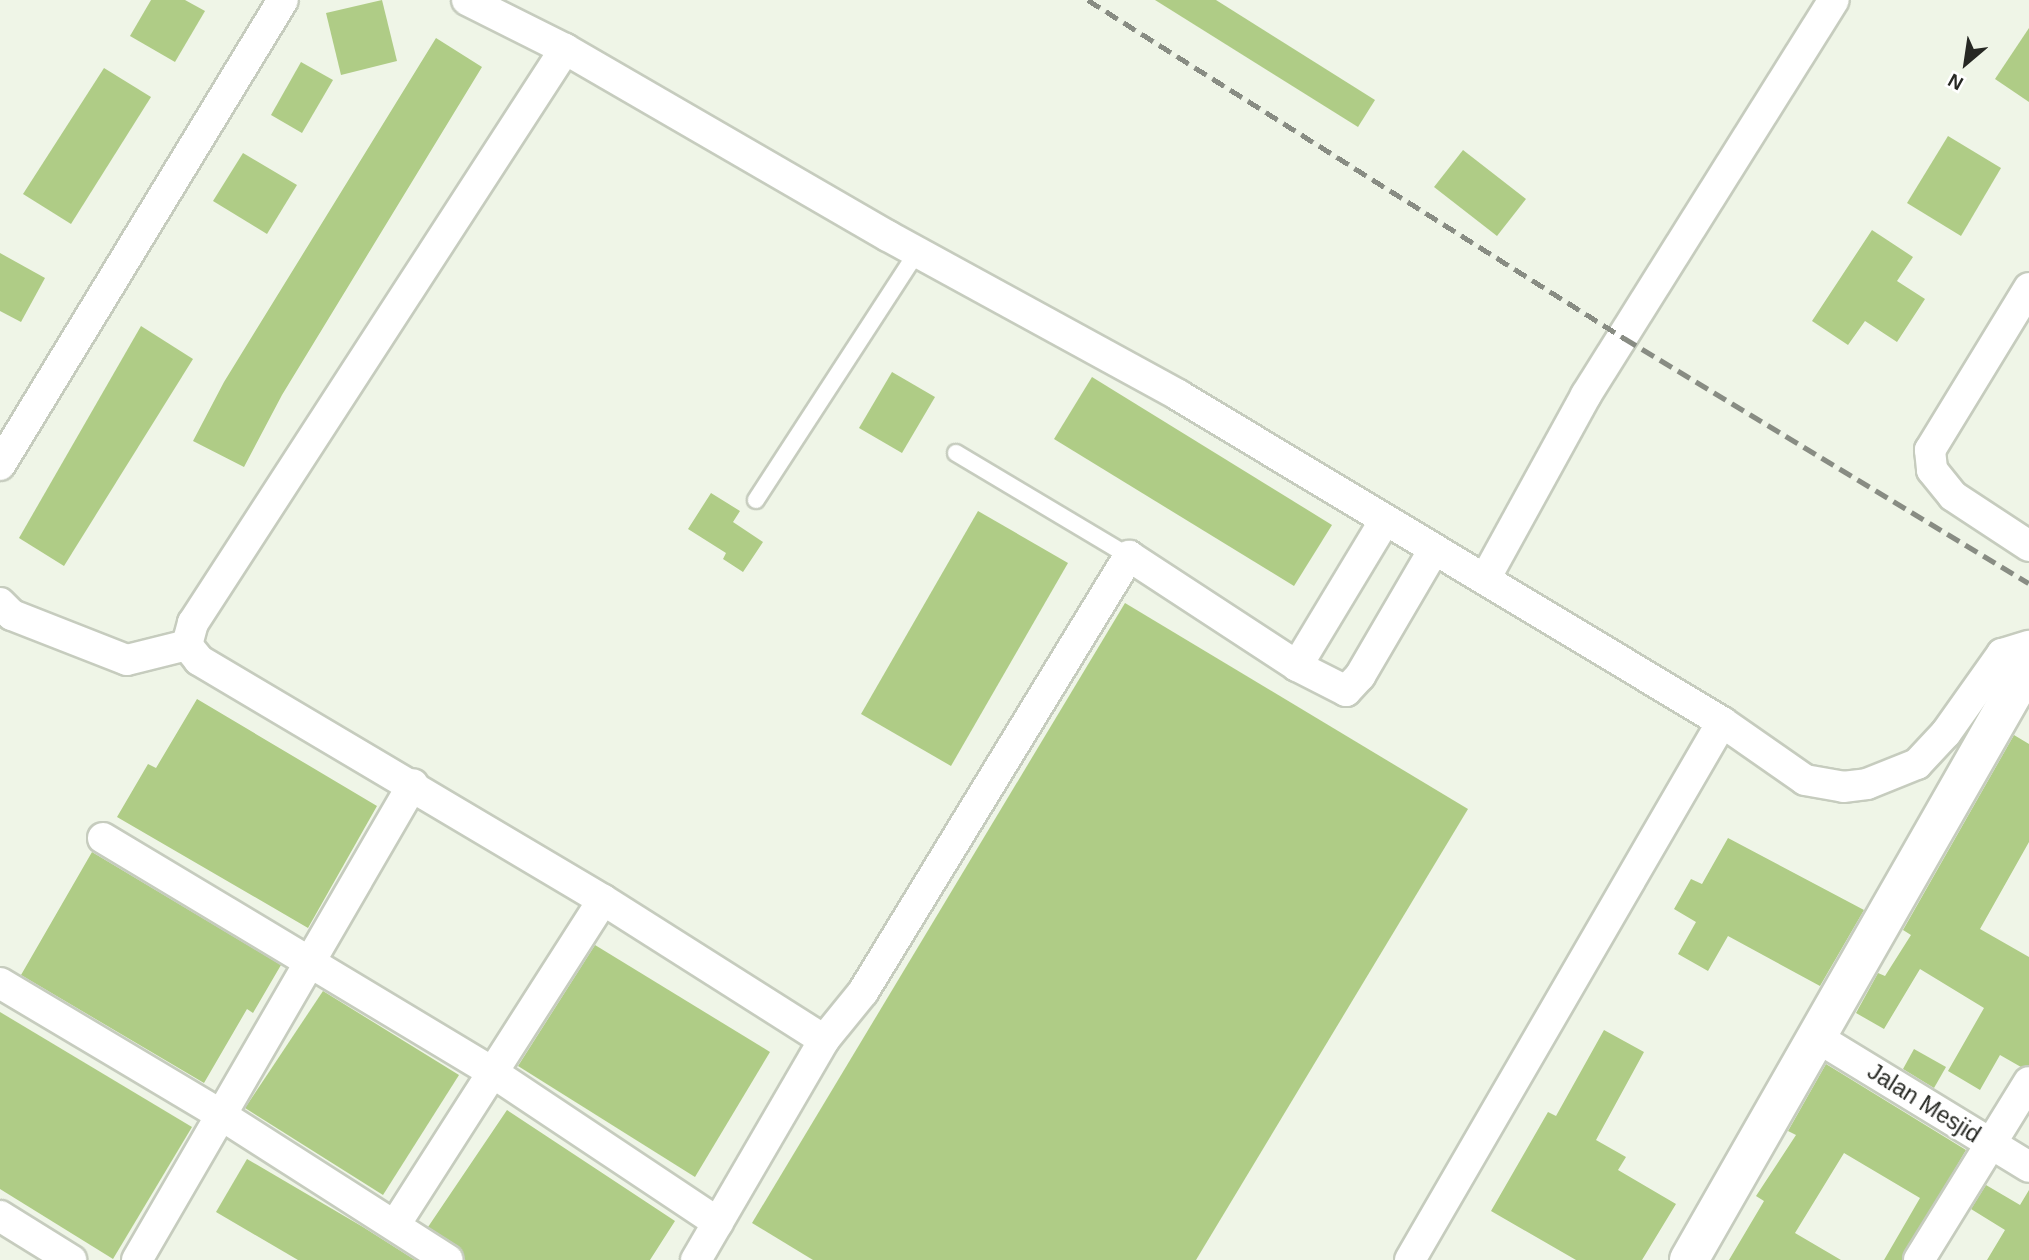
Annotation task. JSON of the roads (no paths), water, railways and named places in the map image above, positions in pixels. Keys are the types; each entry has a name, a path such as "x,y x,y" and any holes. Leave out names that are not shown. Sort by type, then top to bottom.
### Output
{"street":[{"path":"0,465 283,0"},
{"path":"467,0 565,49 917,252 1178,395 1384,522 1485,579 1722,722 1805,780 1843,787 1867,784 1917,764 1946,733 2002,654 2029,646"},
{"path":"1485,579 1586,395 1834,0"},
{"path":"187,645 193,623 565,49"},
{"path":"2029,288 1930,450 1932,470 1953,496 2029,546"},
{"path":"1297,666 1384,522"},
{"path":"696,1260 824,1040 863,992 1129,556 1297,666 1331,686 1346,691 1353,685 1433,551"},
{"path":"0,603 12,615 127,660 187,645"},
{"path":"187,645 199,660 412,784 603,900 824,1040"},
{"path":"1689,1260 2029,665"},
{"path":"1410,1260 1722,722"},
{"path":"137,1260 412,784"},
{"path":"103,838 310,960 495,1074 718,1223"},
{"path":"395,1225 495,1074 603,900"},
{"path":"0,983 221,1115 448,1260"},
{"name":"Jalan Mesjid","path":"1818,1038 2029,1167"},
{"path":"1919,1260 2029,1082"},
{"path":"0,1216 71,1260"}],"lane":[{"path":"756,500 917,252"},
{"path":"956,453 1129,556"}],"railway":[{"path":"1088,0 1624,338 2029,583"}]}
